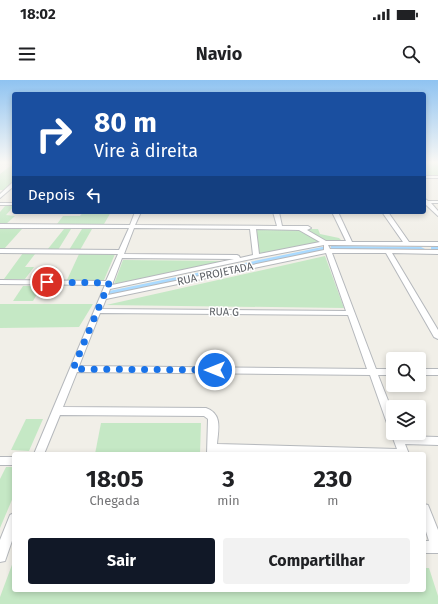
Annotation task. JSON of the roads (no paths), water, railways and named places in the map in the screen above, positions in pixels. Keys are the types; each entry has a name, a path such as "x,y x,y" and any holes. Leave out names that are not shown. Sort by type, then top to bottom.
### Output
{"street":[{"path":"0,197 12,187"},
{"path":"426,201 438,202"},
{"path":"426,202 438,214"},
{"path":"0,204 12,204"},
{"path":"40,452 137,214"},
{"path":"276,214 280,228"},
{"path":"336,214 350,243"},
{"path":"386,214 406,244"},
{"path":"0,226 308,228"},
{"path":"0,251 253,257 253,227"},
{"path":"299,228 327,247 388,252 438,252"},
{"path":"327,247 350,243 438,244"},
{"path":"422,244 429,252"},
{"path":"327,247 386,407"},
{"name":"RUA PROJETADA","path":"0,282 108,286 253,257 327,247"},
{"name":"RUA PROJETADA","path":"102,298 327,247"},
{"path":"388,252 438,337"},
{"name":"RUA G","path":"97,311 351,313"},
{"path":"73,369 386,372"},
{"path":"426,372 438,372"},
{"path":"56,411 204,412 210,414 214,419 212,451 308,452"},
{"path":"398,440 403,452"},
{"path":"426,440 438,441"},
{"path":"0,461 12,461"},
{"path":"426,514 438,547 426,547"},
{"path":"0,556 11,537"}],"waterway":[{"path":"334,248 421,249"},
{"path":"109,294 322,249"}]}
